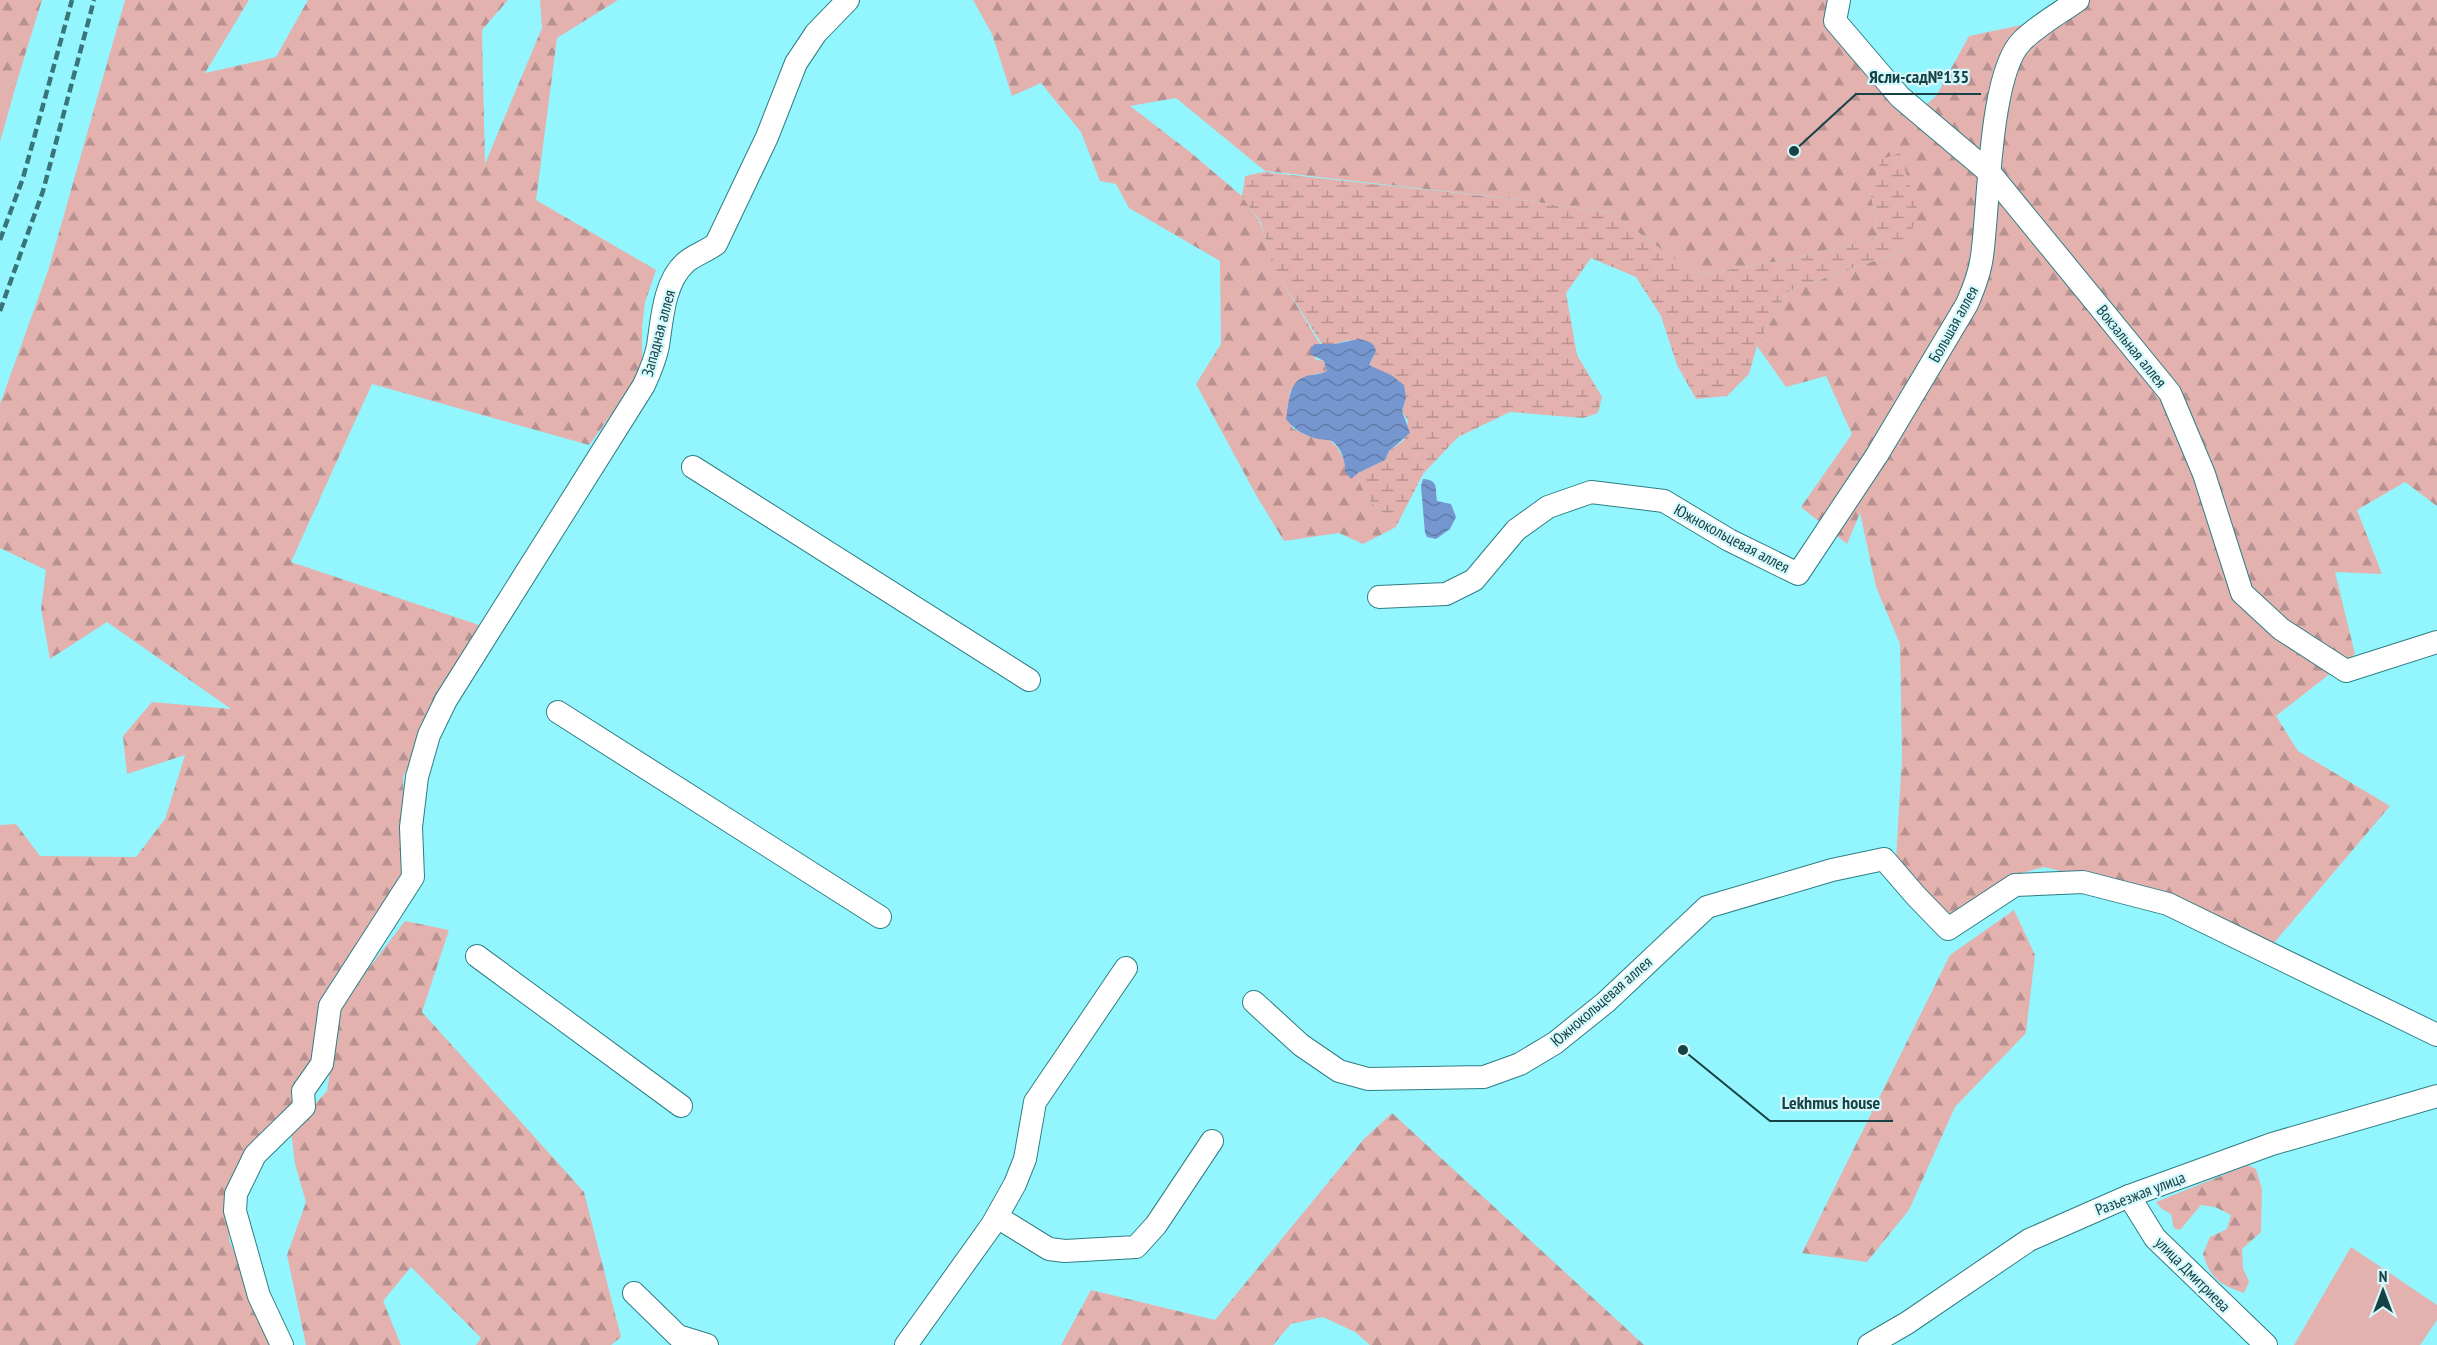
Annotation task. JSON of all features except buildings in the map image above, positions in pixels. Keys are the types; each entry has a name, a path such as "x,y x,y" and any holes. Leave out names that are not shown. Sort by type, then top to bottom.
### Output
{"street":[{"name":"Западная аллея","path":"282,1345 259,1296 235,1211 236,1194 255,1155 304,1107 303,1090 322,1064 330,1005 413,877 411,827 417,777 429,735 446,700 644,385 653,364 662,315 675,276 685,262 716,244 767,137 796,63 816,33 848,0"},
{"name":"Вокзальная аллея","path":"1839,0 1835,21 1900,97 1989,173 2170,393 2204,474 2242,593 2281,629 2346,671 2437,642"},
{"name":"Большая аллея","path":"1798,574 1877,455 1967,304 1977,282 1982,257 1997,110 2007,65 2021,42 2078,0"},
{"path":"693,467 1029,680"},
{"name":"Южнокольцевая аллея","path":"1379,597 1446,594 1474,580 1516,530 1548,507 1591,492 1664,501 1729,540 1798,574"},
{"path":"558,712 879,917"},
{"name":"Южнокольцевая аллея","path":"1254,1002 1301,1045 1339,1071 1368,1079 1484,1077 1520,1064 1555,1043 1606,1002 1707,907 1832,870 1884,859 1948,928 2014,885 2084,882 2168,904 2437,1035"},
{"path":"477,956 681,1106"},
{"path":"906,1345 997,1217 1015,1184 1025,1159 1035,1102 1126,968"},
{"name":"Разъезжая улица","path":"1869,1345 1907,1323 2029,1240 2129,1196 2272,1144 2437,1096"},
{"path":"997,1217 1049,1249 1065,1251 1136,1247 1156,1225 1212,1141"},
{"name":"улица Дмитриева","path":"2129,1196 2154,1238 2266,1345"},
{"path":"634,1293 678,1336 707,1345"}],"green space":[{"path":"0,0 42,0 18,78 0,94"},
{"path":"125,0 249,0 205,73 276,57 308,0 508,0 482,30 485,164 542,28 540,0 618,0 557,38 536,200 656,270 645,302 642,361 634,384 589,445 372,384 291,562 482,626 423,733 403,777 403,828 407,878 316,1060 297,1104 229,1189 229,1240 274,1345 0,1345 0,825 16,824 40,856 136,857 165,819 185,755 127,774 123,736 152,702 231,709 107,622 50,659 41,609 46,570 0,548 0,404 48,271"},
{"path":"973,0 1829,0 1912,117 1936,96 1969,36 2026,24 2064,0 2437,0 2437,506 2405,482 2357,510 2382,574 2335,572 2355,654 2276,716 2298,751 2390,806 2273,944 2170,898 2044,867 2007,877 1948,918 1896,860 1902,757 1900,644 1876,587 1860,513 1847,544 1801,507 1852,434 1826,376 1786,387 1757,346 1788,291 1905,250 1870,190 1879,237 1792,259 1696,275 1612,213 1523,200 1265,171 1176,98 1130,106 1190,152 1243,197 1261,225 1274,268 1320,344 1315,344 1315,359 1324,361 1327,372 1311,375 1290,391 1292,428 1306,435 1330,440 1346,463 1358,473 1367,496 1396,527 1363,544 1339,533 1284,541 1256,495 1196,384 1221,344 1220,261 1129,208 1116,184 1100,181 1081,132 1041,83 1012,96 992,34"},
{"path":"18,78 0,142 0,94"},
{"path":"1900,153 1918,212 1905,250 1788,291 1757,346 1749,374 1727,396 1696,399 1677,365 1661,316 1636,277 1591,258 1566,293 1577,355 1602,397 1598,413 1583,418 1510,412 1458,437 1423,474 1396,527 1367,496 1358,473 1385,460 1389,451 1404,440 1408,421 1402,411 1406,398 1369,365 1374,356 1349,340 1335,344 1322,344 1273,267 1261,223 1242,197 1245,176 1264,172 1523,200 1612,213 1696,275 1792,259 1879,237 1870,190 1882,159"},
{"path":"2014,910 2035,955 2026,1033 1955,1107 1909,1210 1867,1262 1802,1253 1950,955"},
{"path":"405,921 449,930 422,1012 584,1192 621,1337 611,1345 476,1345 481,1338 411,1267 383,1301 401,1345 306,1345 287,1255 306,1202 295,1164 291,1131 327,1091 341,1002"},
{"path":"1392,1113 1644,1345 1370,1345 1355,1332 1323,1317 1291,1324 1273,1345 1061,1345 1091,1290 1215,1320 1363,1140"},
{"path":"2248,1165 2256,1169 2262,1189 2261,1232 2242,1249 2243,1268 2249,1282 2244,1293 2217,1280 2209,1269 2203,1254 2210,1237 2227,1229 2231,1215 2215,1207 2201,1205 2180,1230 2174,1228 2171,1214 2156,1202"},
{"path":"2351,1247 2437,1305 2437,1320 2420,1345 2294,1345"}],"water":[{"path":"1359,339 1370,342 1375,348 1376,351 1369,365 1391,375 1404,385 1406,398 1402,411 1410,433 1389,451 1385,460 1358,473 1351,479 1345,471 1345,463 1335,444 1330,440 1304,434 1286,419 1290,395 1295,384 1304,377 1327,371 1324,361 1310,354 1311,347 1315,344 1335,344"},
{"path":"1423,479 1434,483 1437,501 1451,504 1456,517 1450,529 1436,539 1427,537 1425,533 1421,486"}],"railway":[{"path":"0,240 23,178 72,0"},
{"path":"0,311 43,191 94,0"}],"place":[{"name":"Ясли-сад№135","path":"1794,151"},
{"name":"Lekhmus house","path":"1683,1050"}]}
